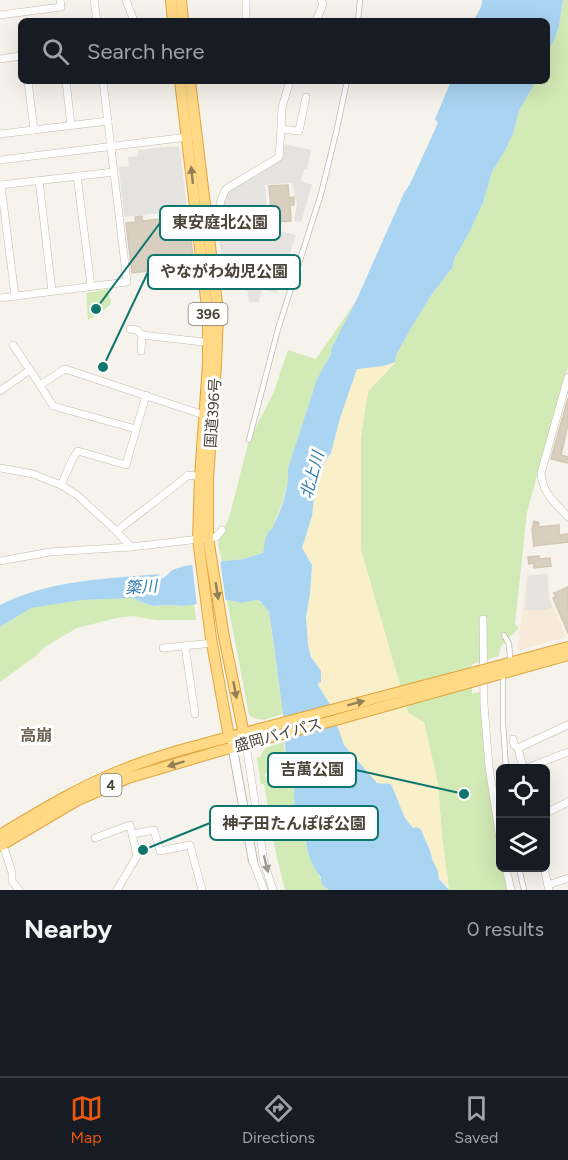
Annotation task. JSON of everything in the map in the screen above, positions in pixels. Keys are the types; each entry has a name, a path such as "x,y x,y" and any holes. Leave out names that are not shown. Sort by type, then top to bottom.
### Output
{"highway":[{"path":"171,0 173,18"},
{"path":"181,0 183,18"},
{"name":"国道396号","path":"180,84 201,214"},
{"name":"国道396号","path":"190,84 207,306 212,343 208,364 204,543 212,641 231,742"},
{"name":"国道396号","path":"204,543 245,739"},
{"name":"盛岡バイパス","path":"500,673 568,647"},
{"name":"盛岡バイパス","path":"0,842 76,801 128,778 231,742 339,719 568,655"}],"street":[{"path":"0,15 61,7 60,0"},
{"path":"94,0 97,18"},
{"path":"126,0 133,18"},
{"path":"246,0 246,18"},
{"path":"317,18 323,4 321,0"},
{"path":"358,18 360,0"},
{"path":"0,59 18,56"},
{"path":"28,84 34,130"},
{"path":"66,84 71,125"},
{"path":"0,298 127,282 104,84"},
{"path":"201,214 219,211 226,189 279,157 282,107 289,84"},
{"path":"249,440 278,329 321,194 346,84"},
{"path":"281,129 299,131 306,97"},
{"path":"0,134 108,121"},
{"path":"0,160 188,138"},
{"path":"15,296 1,185 114,171"},
{"path":"77,176 91,286"},
{"path":"39,180 52,291"},
{"path":"130,329 137,330 142,335 212,343"},
{"path":"141,351 142,335"},
{"path":"13,345 53,406 136,429"},
{"path":"40,384 65,369 208,416"},
{"path":"0,391 30,370"},
{"path":"568,377 541,473 546,494 568,517"},
{"path":"61,485 78,451 126,465 146,396"},
{"path":"0,468 33,474 61,485 77,495 117,531 131,547"},
{"path":"117,531 188,475 204,477"},
{"path":"0,561 50,552 204,543 216,537 222,530"},
{"path":"483,619 484,705 489,767 498,818"},
{"path":"504,635 509,644 510,657"},
{"path":"163,648 212,641"},
{"path":"185,646 195,714"},
{"path":"500,673 506,764"},
{"path":"518,748 568,725"},
{"path":"245,739 264,862 273,890"},
{"path":"513,739 524,764"},
{"path":"231,742 253,861 264,890"},
{"path":"536,764 568,752"},
{"path":"550,811 568,802"},
{"path":"95,838 130,825 137,856 117,890"},
{"path":"133,834 154,830 160,852 190,845 202,890"},
{"path":"0,842 12,873 12,881 19,890"},
{"path":"507,872 511,890"},
{"path":"520,872 524,890"},
{"path":"545,872 549,887 568,878"}],"shaded area":[{"path":"284,144 311,150 307,169 304,169 301,181 312,185 301,222 294,221 297,204 292,183 265,185 268,228 296,235 277,293 262,290 259,302 249,302 248,292 239,283 232,258 222,261 216,217 222,214 224,199 228,191 283,159"},
{"path":"177,146 180,148 187,210 124,217 119,167 129,166 128,157 138,156 138,150"},
{"path":"548,573 550,598 566,637 517,651 527,575"},
{"path":"547,574 548,598 552,607 545,610 525,610 528,576"}],"green space":[{"path":"563,0 568,0 568,368 527,512 515,624 519,628 501,646 499,656 472,664 472,694 480,692 485,766 496,834 496,872 503,872 507,890 449,890 438,784 424,722 408,713 361,550 361,436 368,391 395,363 396,355 414,323 432,294 453,267 454,259 483,203 492,172 513,134 519,111 534,84 550,84 550,48 556,36"},
{"path":"108,289 111,304 88,320 86,293"},
{"path":"356,301 317,379 288,468 289,477 281,507 273,529 267,534 263,553 222,562 219,539 229,518 249,440 273,394 288,350 316,359"},
{"path":"132,598 152,606 194,604 196,620 156,620 133,616 77,628 43,648 36,656 0,682 0,627 31,608 82,600"},
{"path":"227,600 242,603 256,600 263,604 269,612 283,714 261,720 249,715"},
{"path":"284,742 286,770 265,774 265,777 291,775 295,785 294,800 309,855 325,888 330,890 285,890 257,757 260,757 265,748"}],"sand":[{"path":"395,362 368,392 361,436 361,550 408,713 424,722 438,784 449,888 437,872 421,830 413,828 405,818 391,784 377,783 344,746 329,703 318,685 321,671 309,651 307,640 312,564 302,548 312,516 317,484 325,461 331,453 357,369"}],"water":[{"path":"482,0 563,0 559,26 550,48 550,18 475,18"},
{"path":"450,84 534,84 519,111 513,134 492,172 483,203 454,259 453,267 432,294 414,323 396,355 395,362 357,369 331,453 325,461 317,484 312,516 302,548 312,565 306,617 311,657 321,671 321,682 318,685 329,703 344,745 377,783 391,784 405,818 413,828 417,827 421,830 438,871 439,879 449,890 330,890 321,882 321,877 310,859 294,803 293,779 287,774 283,714 269,612 260,601 242,603 227,600 183,606 152,606 132,598 82,600 31,608 0,627 0,605 38,590 78,582 159,574 160,579 172,570 184,566 243,559 263,553 266,536 273,528 284,501 288,468 317,379 331,354 331,349 356,301 438,123 435,119"}],"pier":[{"path":"220,559 226,603 197,607 192,562"}],"building":[{"path":"288,185 289,198 294,197 294,205 290,205 291,221 272,222 269,186"},
{"path":"178,212 179,214 188,213 194,266 132,273 126,223 136,222 135,217 142,216 142,221 169,218 168,213"},
{"path":"568,398 568,424 561,455 568,457 568,463 551,459"},
{"path":"534,521 539,523 538,527 559,525 559,535 568,534 568,542 534,546 532,530"},
{"path":"539,556 539,559 550,558 551,566 534,568 534,563 529,564 528,557"},
{"path":"568,587 568,633 553,598 556,596 554,593"}],"place":[{"name":"東安庭北公園","path":"96,309"},
{"name":"やながわ幼児公園","path":"103,367"},
{"name":"吉萬公園","path":"464,794"},
{"name":"神子田たんぽぽ公園","path":"143,850"}],"district":[{"name":"高崩","path":"36,735"}],"water label":[{"name":"北上川","path":"312,475"},
{"name":"簗川","path":"141,587"}]}
